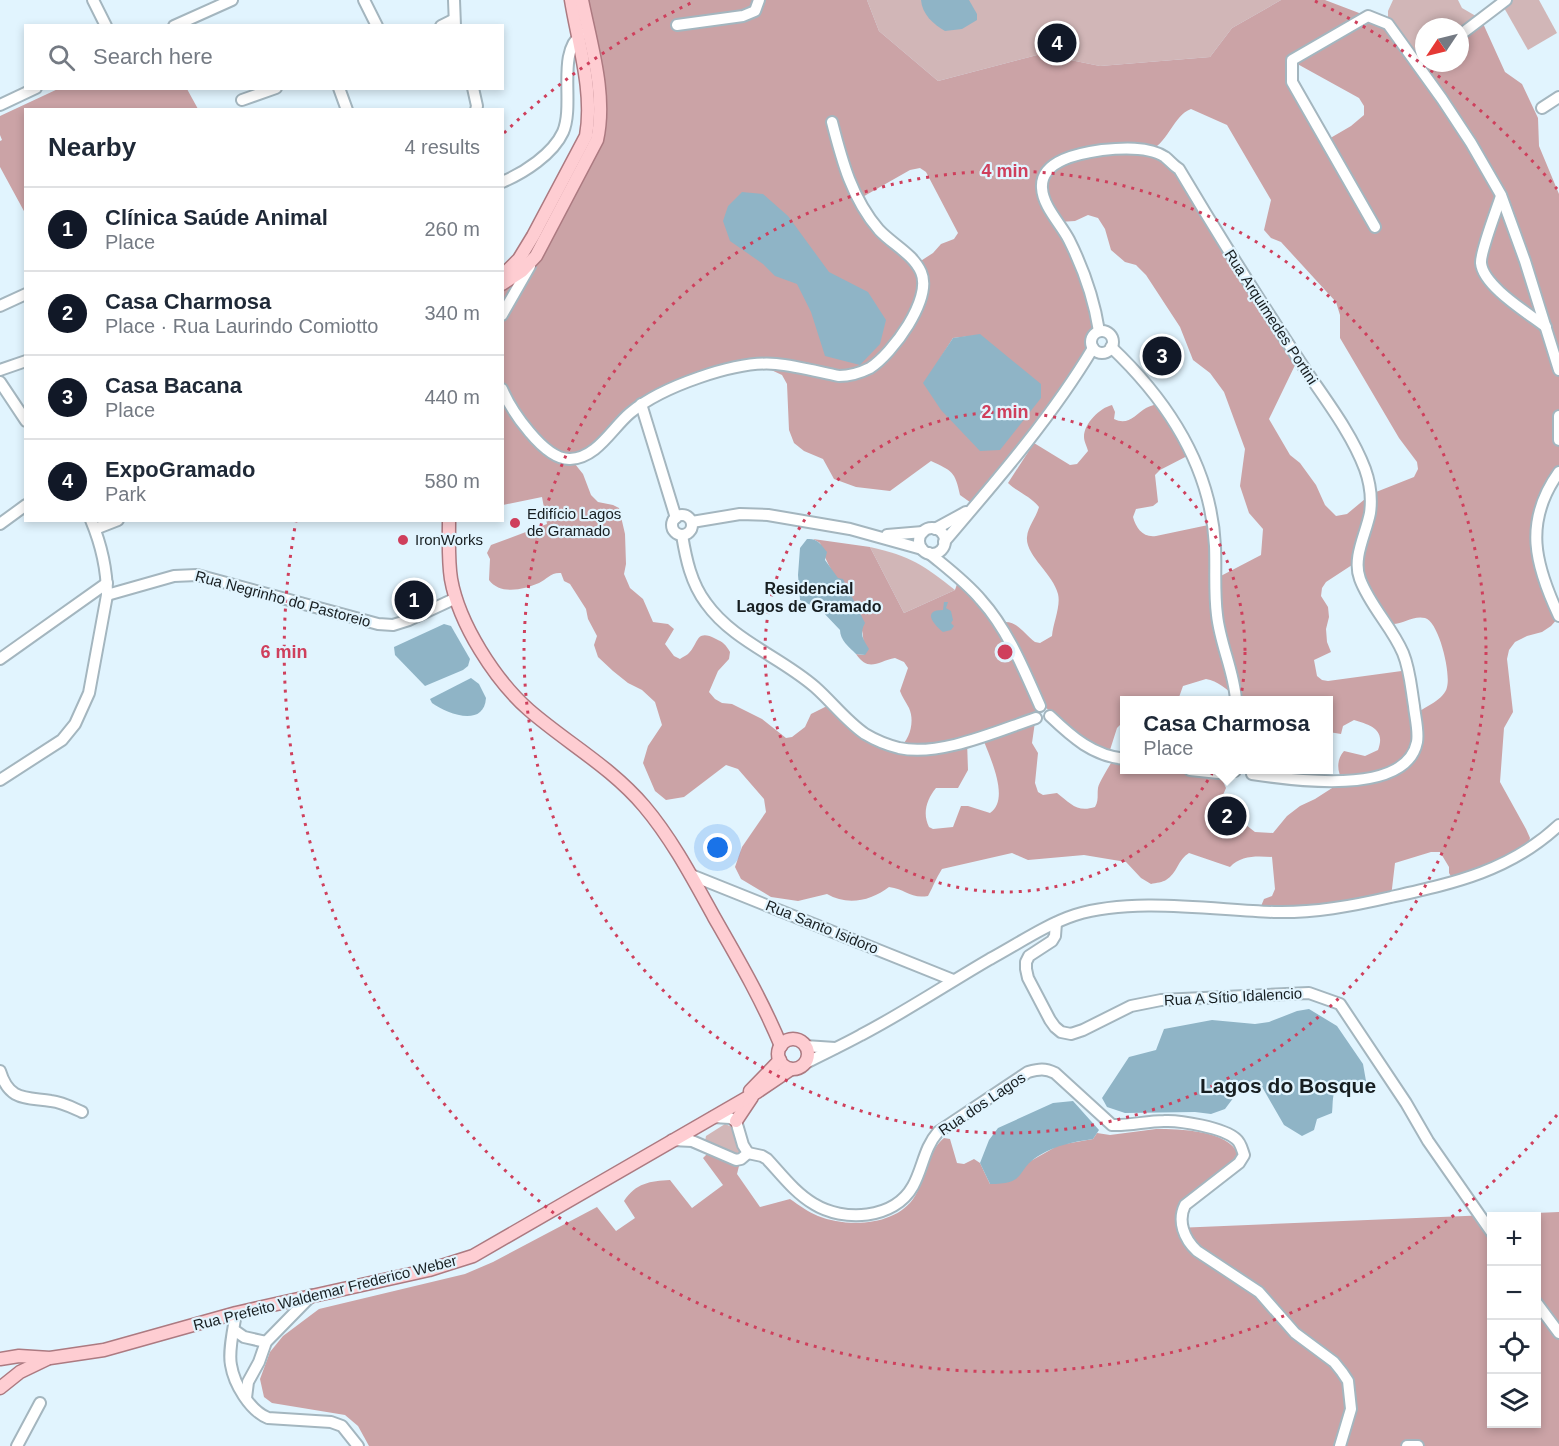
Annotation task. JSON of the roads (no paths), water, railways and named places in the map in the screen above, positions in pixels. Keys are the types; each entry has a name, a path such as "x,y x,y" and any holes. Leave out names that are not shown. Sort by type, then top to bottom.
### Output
{"main road":[{"path":"504,274 519,259 525,249 586,136 588,122 579,42 571,0"},
{"path":"504,283 522,276 536,256 597,140 601,123 601,98 579,42 582,0"},
{"path":"522,276 525,249"},
{"path":"448,522 449,563 456,598 484,655 514,696 630,790 662,829 691,875 765,1006 781,1046"},
{"path":"765,1006 793,1039 805,1046 808,1055 804,1064 791,1069 786,1067 778,1055 784,1042 793,1039"},
{"name":"Rua Prefeito Waldemar Frederico Weber","path":"741,1100 780,1060"},
{"name":"Rua Prefeito Waldemar Frederico Weber","path":"50,1358 104,1350 236,1313 429,1270 473,1256 757,1092 791,1069"},
{"path":"736,1121 746,1104 757,1092"},
{"path":"0,1359 19,1356 50,1358"},
{"path":"0,1389 20,1372 50,1358"}],"street":[{"path":"93,0 105,24"},
{"path":"178,24 232,0"},
{"path":"364,0 376,24"},
{"path":"454,0 454,23"},
{"path":"677,24 743,16 755,11 759,0"},
{"path":"1469,28 1506,0"},
{"path":"1375,227 1292,82 1292,60 1368,16 1388,24 1415,57"},
{"path":"504,181 526,170 558,141 564,130 568,73 579,42"},
{"path":"1426,72 1501,195 1525,261 1559,370"},
{"path":"0,105 32,90"},
{"path":"242,100 270,90"},
{"path":"340,90 346,108"},
{"path":"473,90 476,108"},
{"path":"1542,108 1559,97"},
{"path":"504,393 515,412 540,443 558,457 570,459 593,450 628,414 659,394 742,365 776,364 839,376 860,372 871,367 881,358 914,316 923,290 923,281 916,264 880,231 865,210 845,170 832,122"},
{"name":"Rua Arquimedes Portini","path":"1099,332 1084,272 1068,238 1044,199 1042,188 1044,176 1050,168 1062,161 1102,150 1131,149 1164,156 1179,170 1356,448 1366,471 1371,494 1370,513 1357,567 1364,588 1398,641 1409,670 1418,741 1407,760 1396,770 1385,775 1343,781 1298,781 1263,774"},
{"path":"1501,195 1481,261 1484,274 1491,284 1546,327"},
{"path":"504,311 522,276"},
{"path":"0,306 24,295"},
{"path":"1103,331 1110,335 1113,343 1111,347 1105,352 1097,351 1091,340 1093,336 1103,331"},
{"path":"1111,347 1160,403 1193,453 1213,524 1217,617 1235,696"},
{"path":"692,522 740,514 768,515 850,529 881,536 925,551 938,552 1052,410 1094,348"},
{"path":"0,370 24,362"},
{"path":"0,382 24,418"},
{"path":"641,404 676,518 673,528 682,535 687,563 697,589 719,618 732,630 814,687 851,723 880,742 918,750 967,741 1036,718 1045,721 1050,716"},
{"path":"1559,416 1559,440"},
{"path":"1559,472 1542,500 1535,536 1536,553 1541,572 1559,616"},
{"path":"0,524 24,506"},
{"path":"935,529 972,509"},
{"path":"676,518 683,515 692,522"},
{"path":"0,780 62,740 75,724 89,693 107,596 107,583 93,525 108,522"},
{"path":"682,535 691,530 692,522"},
{"path":"881,536 935,529 942,534 943,546 959,578"},
{"path":"923,532 919,540 925,551 959,578 981,600 999,624 1015,651 1040,706 1049,710 1050,716 1075,740 1088,748 1120,759"},
{"name":"Rua Negrinho do Pastoreio","path":"107,596 174,576 197,575 378,624 393,625 456,598"},
{"path":"0,659 107,583"},
{"path":"1036,718 1035,711 1040,706"},
{"path":"1239,774 1243,779 1252,774"},
{"path":"804,1064 861,1036 953,980 1074,915 1126,908 1191,906 1275,912 1317,911 1353,906 1458,882 1493,869 1527,849 1559,825"},
{"name":"Rua Santo Isidoro","path":"691,875 953,980"},
{"name":"Rua A Sítio Idalencio","path":"1056,923 1055,936 1029,956 1026,969 1028,978 1050,1020 1061,1032 1071,1034 1131,1006 1161,1000 1300,993 1325,998 1340,1004 1428,1141 1487,1227"},
{"path":"805,1046 836,1048"},
{"name":"Rua dos Lagos","path":"748,1153 767,1159 796,1191 825,1210 840,1214 876,1213 890,1207 908,1194 914,1185 931,1141 938,1132 1028,1072 1038,1069 1046,1069 1055,1073 1112,1125 1163,1120 1224,1132 1236,1139 1244,1155 1239,1163 1185,1205 1182,1212 1185,1235 1189,1244 1197,1251 1259,1292 1295,1333 1334,1362 1342,1372 1348,1381 1351,1409 1340,1446"},
{"path":"0,1071 6,1087 21,1098 58,1102 82,1112"},
{"path":"672,1140 692,1141 736,1160 741,1159 748,1153 743,1145 736,1121 730,1118 713,1117"},
{"path":"246,1398 248,1382 259,1362 266,1342 313,1295"},
{"path":"1541,1309 1559,1333"},
{"path":"236,1313 230,1364 236,1382 260,1414 268,1418 331,1422 342,1426 358,1446"},
{"path":"234,1330 244,1337 266,1342"},
{"path":"17,1446 40,1403"},
{"path":"1407,1446 1418,1446"}],"water":[{"path":"921,0 969,0 977,14 977,20 962,29 945,31 929,18 923,10"},
{"path":"742,192 763,194 788,216 829,272 868,292 886,320 880,344 860,365 825,356 811,312 797,284 775,276 763,264 730,241 723,221 728,206"},
{"path":"980,334 1041,384 1041,398 1000,450 980,451 941,410 923,383 953,338"},
{"path":"807,539 814,539 827,552 825,560 838,578 843,579 865,623 862,636 869,649 865,655 856,654 848,646 840,630 821,610 800,600 798,575 800,548"},
{"path":"944,602 948,602 946,608 951,611 953,620 951,623 954,626 951,630 943,632 933,622 931,615 933,612 943,610"},
{"path":"444,624 451,626 470,659 468,666 425,686 395,655 394,647"},
{"path":"471,678 479,684 486,698 484,707 479,713 464,716 446,711 432,703 430,699"},
{"path":"1309,1009 1337,1026 1363,1064 1366,1081 1359,1085 1352,1082 1335,1090 1332,1113 1317,1119 1314,1130 1302,1136 1284,1125 1261,1085 1243,1085 1225,1109 1211,1114 1195,1112 1125,1113 1107,1107 1102,1098 1129,1057 1156,1050 1164,1029 1212,1020 1255,1024 1269,1022 1297,1011"},
{"path":"1073,1101 1099,1130 1093,1139 1053,1149 1032,1161 1011,1182 990,1184 980,1163 989,1140 998,1128 1053,1103"}],"place":[{"name":"ExpoGramado","path":"1057,43"},
{"name":"Casa Bacana","path":"1162,356"},
{"name":"Edifício Lagos de Gramado","path":"515,523"},
{"name":"IronWorks","path":"403,540"},
{"name":"Clínica Saúde Animal","path":"414,600"},
{"name":"Casa Charmosa","path":"1227,816"}],"district":[{"name":"Residencial Lagos de Gramado","path":"809,597"},
{"name":"Lagos do Bosque","path":"1288,1086"}]}
